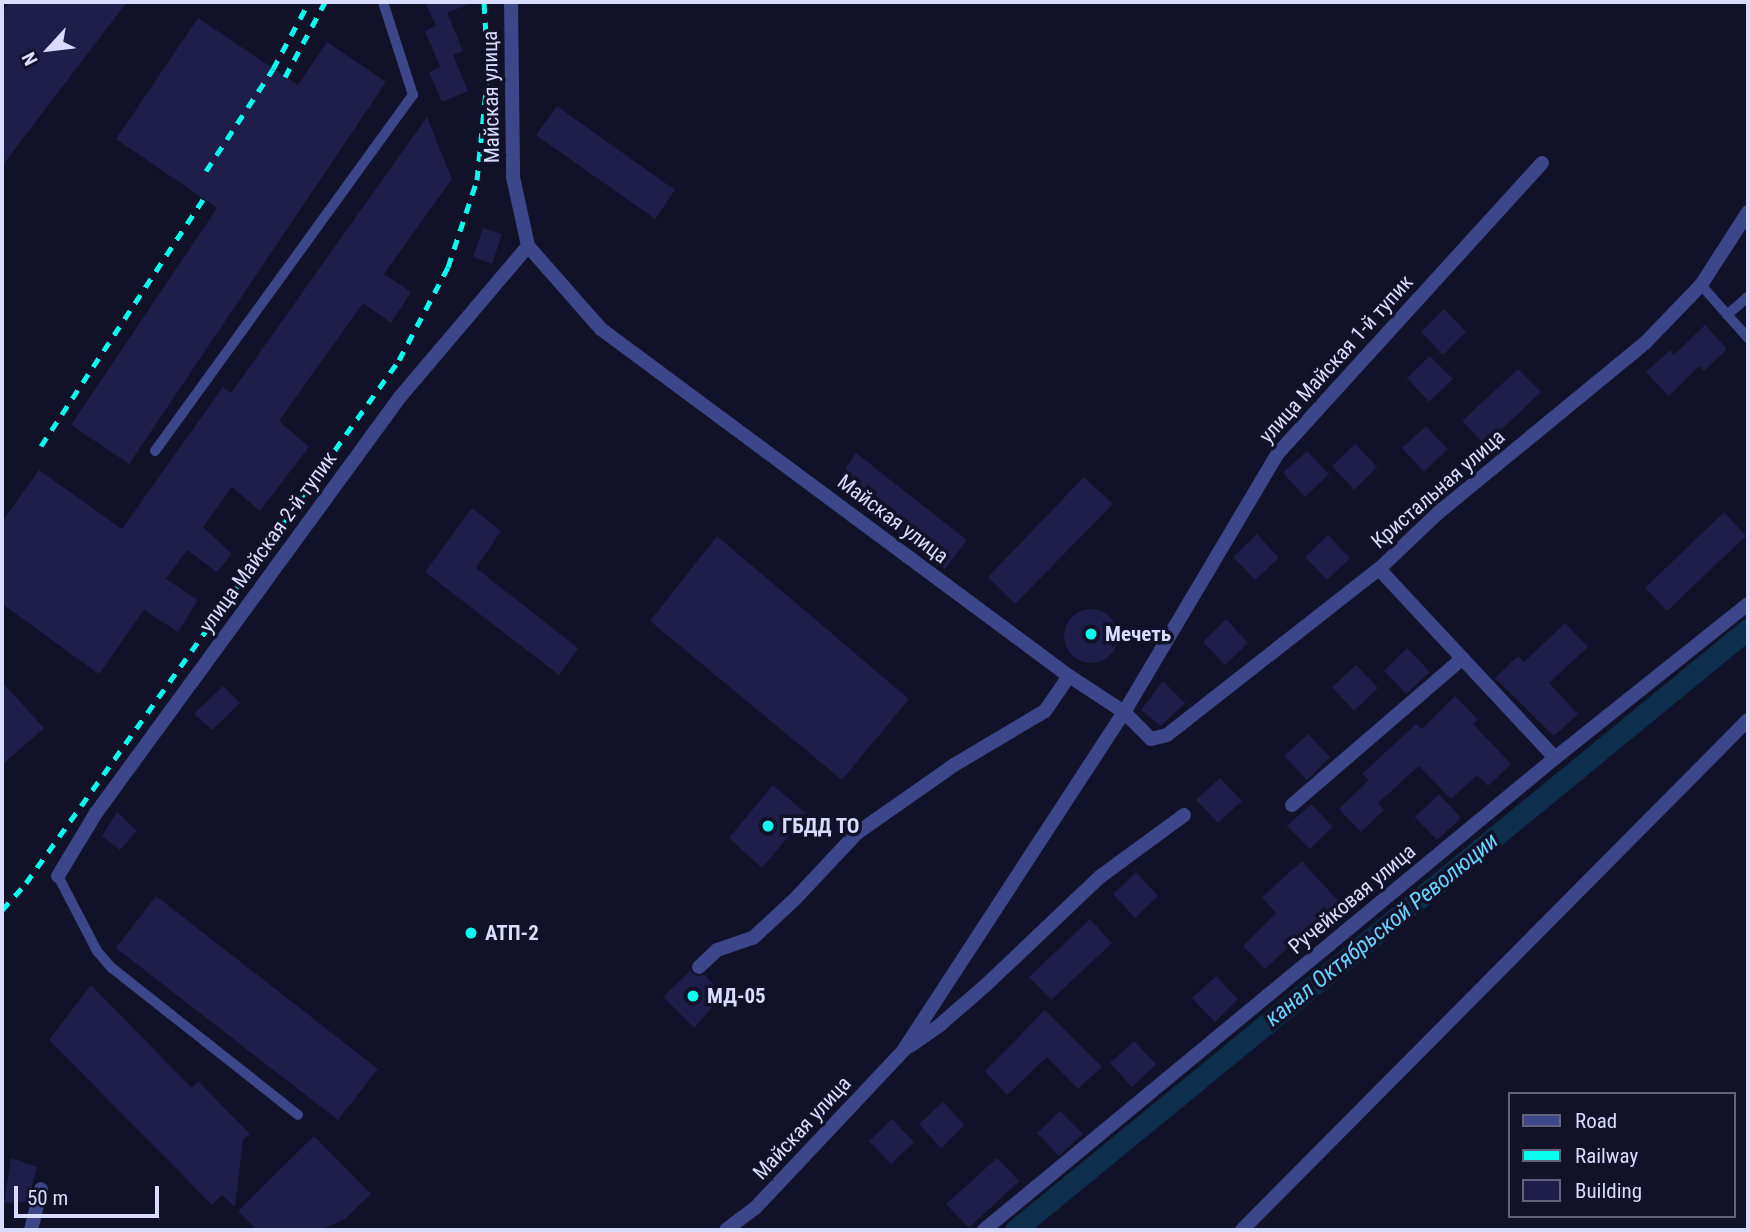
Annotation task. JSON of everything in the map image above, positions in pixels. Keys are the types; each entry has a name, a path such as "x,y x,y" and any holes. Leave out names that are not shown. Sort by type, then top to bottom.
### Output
{"street":[{"name":"Майская улица","path":"511,2 513,177 528,246 601,329 1069,676 1124,712 904,1050 755,1208 726,1230"},
{"name":"улица Майская 1-й тупик","path":"1124,712 1278,453 1542,163"},
{"name":"Кристальная улица","path":"1124,712 1152,739 1167,735 1379,569 1438,513 1646,342 1701,285 1748,212"},
{"name":"улица Майская 2-й тупик","path":"58,876 96,813 400,397 528,246"},
{"path":"1379,569 1555,758"},
{"name":"Ручейковая улица","path":"984,1230 1555,758 1748,604"},
{"path":"1292,805 1463,659"},
{"path":"699,967 717,950 754,937 795,899 857,833 954,765 1045,711 1069,676"},
{"path":"1241,1230 1748,720"},
{"name":"Майская улица","path":"904,1050 941,1024 987,984 1101,876 1184,815"},
{"path":"31,1230 41,1189"}],"lane":[{"path":"155,451 413,95 383,2"},
{"path":"1701,285 1748,338"},
{"path":"1727,315 1748,297"},
{"path":"58,876 97,951 112,968 298,1115"}],"building":[{"path":"9,2 127,2 2,166 2,12"},
{"path":"425,2 474,2 447,13 463,51 453,55 468,91 442,102 429,72 440,67 425,31 436,26"},
{"path":"198,18 298,85 327,42 386,82 129,464 71,425 217,208 116,139"},
{"path":"557,106 675,190 655,219 536,135"},
{"path":"427,117 452,179 384,274 411,292 391,323 363,303 279,421 309,447 260,511 232,487 203,527 232,554 217,572 187,550 166,579 198,600 178,632 144,610 99,674 2,604 2,522 39,470 122,529 223,387 231,393"},
{"path":"483,228 502,234 492,264 473,257"},
{"path":"1444,309 1466,332 1443,355 1421,332"},
{"path":"1705,325 1727,349 1704,371 1699,366 1669,396 1646,372 1670,350 1674,355"},
{"path":"1430,356 1453,379 1429,402 1407,378"},
{"path":"1518,369 1541,392 1485,445 1462,421"},
{"path":"1426,426 1448,449 1424,472 1402,448"},
{"path":"1355,444 1377,467 1354,490 1332,466"},
{"path":"1307,451 1329,474 1305,497 1283,473"},
{"path":"856,453 967,540 945,569 834,486"},
{"path":"1084,477 1113,504 1015,604 988,577"},
{"path":"472,508 501,531 476,568 578,648 559,675 425,572"},
{"path":"1724,512 1746,536 1667,611 1645,588"},
{"path":"1257,534 1279,558 1255,580 1233,557"},
{"path":"1328,535 1350,558 1327,580 1305,557"},
{"path":"717,536 909,699 842,780 650,621"},
{"name":"Мечеть","path":"1091,609 1110,617 1118,636 1110,655 1091,663 1072,655 1064,636 1072,617"},
{"path":"1226,619 1248,643 1225,665 1203,642"},
{"path":"1565,623 1588,647 1549,683 1578,714 1554,736 1495,678 1518,656 1524,662"},
{"path":"1407,648 1430,672 1406,694 1384,671"},
{"path":"1356,665 1378,688 1354,711 1332,687"},
{"path":"1163,681 1185,703 1161,726 1141,710"},
{"path":"2,682 44,728 2,765"},
{"path":"223,686 240,703 212,730 194,714"},
{"path":"1455,696 1478,720 1473,724 1511,764 1488,786 1477,775 1451,799 1419,766 1378,803 1384,810 1361,832 1339,809 1369,780 1362,774 1416,724 1422,729"},
{"path":"1308,734 1330,757 1307,780 1284,756"},
{"path":"1220,778 1242,801 1218,823 1196,800"},
{"name":"ГБДД ТО","path":"773,785 807,814 762,868 729,838"},
{"path":"1439,794 1461,818 1437,840 1415,817"},
{"path":"1311,804 1333,827 1310,849 1287,826"},
{"path":"117,812 137,831 120,850 102,836"},
{"path":"1302,861 1347,911 1306,947 1298,938 1265,969 1243,946 1276,913 1262,897"},
{"path":"1136,872 1158,896 1135,918 1113,894"},
{"path":"156,896 378,1069 338,1120 116,948"},
{"path":"1090,919 1112,943 1051,1000 1029,977"},
{"name":"МД-05","path":"690,971 697,976 704,975 724,994 694,1028 663,997"},
{"path":"1216,976 1238,999 1215,1022 1192,998"},
{"path":"91,985 192,1088 198,1081 250,1134 243,1140 235,1207 222,1195 212,1205 49,1040"},
{"path":"1045,1010 1102,1067 1078,1089 1047,1057 1007,1095 985,1071"},
{"path":"1134,1041 1156,1064 1132,1087 1110,1063"},
{"path":"943,1102 965,1125 941,1148 919,1124"},
{"path":"1060,1111 1083,1134 1059,1156 1037,1133"},
{"path":"892,1119 914,1142 891,1164 869,1141"},
{"path":"314,1136 371,1194 345,1219 320,1230 257,1230 238,1211"},
{"path":"11,1158 37,1167 28,1202 4,1203"},
{"path":"997,1158 1019,1181 969,1228 946,1204"}],"waterway":[{"name":"канал Октябрьской Революции","path":"1015,1230 1748,629"}],"railway":[{"path":"206,171 273,69 309,2"},
{"path":"285,77 325,2"},
{"path":"2,910 26,883 399,360 448,267 477,180 488,70 484,2"},
{"path":"41,446 204,198"}],"place":[{"name":"Мечеть","path":"1091,634"},
{"name":"ГБДД ТО","path":"768,826"},
{"name":"АТП-2","path":"471,933"},
{"name":"МД-05","path":"693,996"}]}
